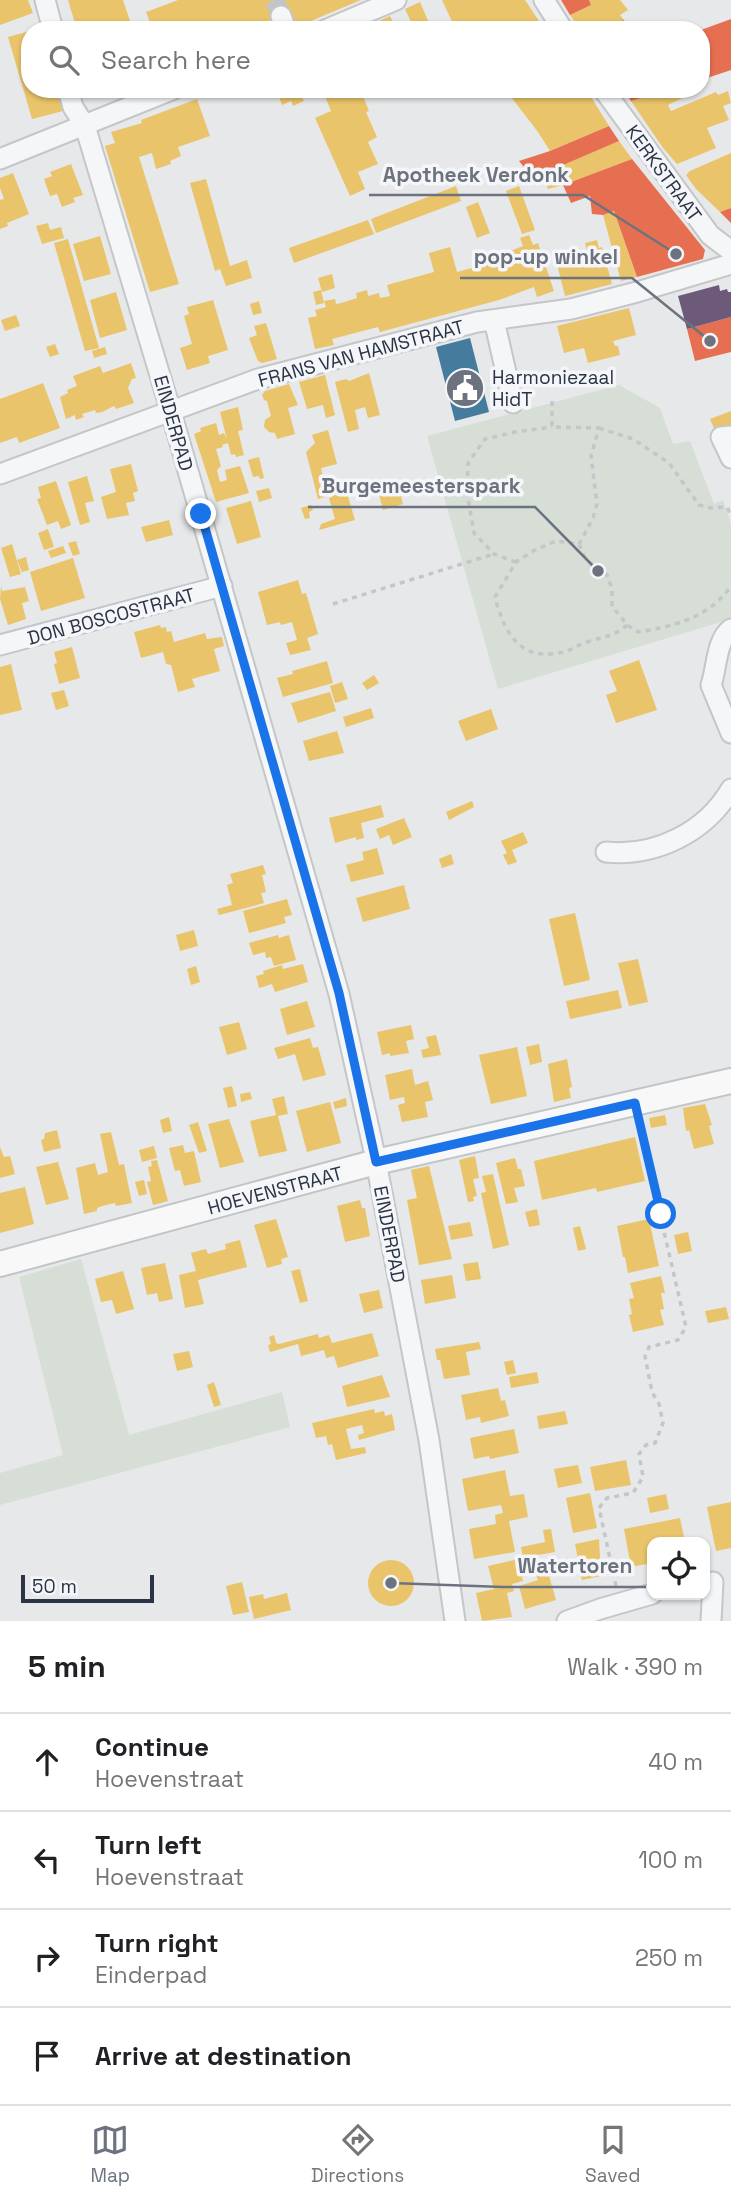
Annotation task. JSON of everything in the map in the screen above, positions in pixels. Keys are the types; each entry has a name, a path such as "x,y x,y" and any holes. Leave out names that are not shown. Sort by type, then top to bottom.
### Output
{"main road":[{"name":"HOEVENSTRAAT","path":"0,1264 376,1162 731,1081"}],"street":[{"path":"44,0 50,21"},
{"path":"346,21 396,0"},
{"path":"544,0 557,21"},
{"name":"EINDERPAD","path":"70,98 85,126 171,412 339,993 376,1162 429,1440 455,1621"},
{"path":"0,159 152,98"},
{"name":"KERKSTRAAT","path":"610,98 710,235 731,251"},
{"name":"FRANS VAN HAMSTRAAT","path":"0,474 258,379 391,343 494,320 571,309 731,264"},
{"path":"494,320 513,403"},
{"path":"731,436 722,437 731,458"},
{"name":"DON BOSCOSTRAAT","path":"0,645 222,586"},
{"path":"731,629 727,631 718,652 717,669 711,685 731,733"},
{"path":"606,852 625,854 646,851 674,840 703,824 723,803 731,789"},
{"path":"711,1621 716,1581"},
{"path":"567,1621 647,1595"}],"path":[{"path":"552,401 552,427"},
{"path":"516,562 494,554 474,533 467,493 468,463 485,439 515,432 552,427 599,428 633,439 669,463 699,505 711,508 727,507 731,516"},
{"path":"599,428 591,456 597,504 579,544 586,560 607,575 612,589 612,606 627,625 638,632 699,616 720,602 731,586"},
{"path":"579,544 556,541 516,562 495,597 501,620 517,646 537,655 565,651 619,633 627,625"},
{"path":"333,604 494,554"},
{"path":"620,1602 599,1508 607,1498 633,1493 643,1477 639,1454 646,1445 655,1443 663,1423 659,1404 652,1392 646,1351 649,1347 677,1340 686,1327 635,1103"}],"shaded area":[{"path":"619,385 660,408 673,444 690,441 714,504 723,500 731,524 731,619 498,689 427,436"},
{"path":"81,1259 129,1435 282,1392 290,1427 0,1505 0,1473 63,1455 19,1277"}],"building: Homes":[{"path":"0,0 28,0 33,13 0,25"},
{"path":"68,0 123,0 130,21 74,21"},
{"path":"178,0 361,0 311,21 291,21 288,13 269,21 150,21 146,12"},
{"path":"442,0 525,0 539,21 452,21"},
{"path":"589,0 620,0 628,10 620,15 624,20 622,21 574,21 570,15 591,5"},
{"path":"420,2 428,21 411,21 405,9"},
{"path":"390,16 392,21 379,21"},
{"path":"21,33 21,81 8,37"},
{"path":"728,91 731,103 723,106 729,120 707,128 716,148 677,164 631,101 640,98 682,98 668,105 671,111 702,98 710,98 710,95 716,92 718,95"},
{"path":"26,98 59,98 63,111 32,119"},
{"path":"279,98 302,98 304,101 293,106 291,101 282,105"},
{"path":"326,98 364,98 369,111 366,112 377,137 368,142 378,164 358,172 365,189 350,196 315,118 331,111"},
{"path":"512,98 592,98 609,126 550,151"},
{"path":"197,99 210,136 178,147 181,156 170,161 171,164 156,169 152,153 139,157 179,284 150,292 105,146 115,143 111,132 142,123 141,120"},
{"path":"619,141 632,159 548,189 542,174"},
{"path":"731,153 731,208 720,212 696,189 686,175"},
{"path":"71,164 83,195 73,198 75,202 62,207 57,194 50,196 44,179 52,176 50,172"},
{"path":"13,173 29,214 7,223 8,226 0,229 0,200 4,199 0,178"},
{"path":"206,179 230,266 247,260 252,278 226,286 220,269 215,271 190,183"},
{"path":"456,186 461,201 376,233 371,219"},
{"path":"519,186 535,230 522,234 506,191"},
{"path":"478,202 490,233 477,238 466,207"},
{"path":"614,211 637,277 621,281 603,215"},
{"path":"368,220 374,234 294,263 289,248"},
{"path":"48,223 50,230 61,227 64,238 42,244 36,226"},
{"path":"529,235 533,245 538,243 554,291 537,297 534,287 499,300 380,332 378,327 332,339 334,345 315,349 308,318 317,316 315,310 326,307 324,301 335,299 336,304 341,303 357,298 356,293 367,290 368,296 379,293 380,298 390,296 387,285 434,272 429,253 450,247 457,272 486,264 485,261 523,246 520,238"},
{"path":"100,236 111,274 84,281 73,244"},
{"path":"68,239 99,348 85,351 54,243"},
{"path":"597,240 599,248 602,247 612,284 565,296 557,264 583,256 582,252 587,251 585,243"},
{"path":"332,274 335,288 322,292 318,278"},
{"path":"321,290 324,303 316,305 313,292"},
{"path":"116,292 127,330 100,338 90,300"},
{"path":"213,300 228,350 208,356 210,363 187,370 180,348 192,344 184,316 189,314 187,307"},
{"path":"259,301 262,313 253,315 250,304"},
{"path":"629,308 636,335 613,341 615,346 618,346 620,355 588,363 584,348 564,353 557,326"},
{"path":"16,315 20,326 5,331 1,320"},
{"path":"266,323 277,359 262,363 258,361 249,338 257,335 254,326"},
{"path":"55,344 59,354 50,357 46,347"},
{"path":"105,347 107,354 94,358 92,351"},
{"path":"131,363 136,378 132,379 128,388 134,403 116,409 114,406 102,412 96,413 95,410 82,414 84,417 76,420 75,415 66,419 60,397 77,386 73,376 100,366 103,373"},
{"path":"369,373 380,415 368,418 365,407 355,410 359,429 348,432 335,382 346,379 349,381"},
{"path":"325,375 335,415 326,418 323,405 307,409 299,382"},
{"path":"43,383 60,428 19,443 17,437 0,443 0,399"},
{"path":"289,384 298,405 288,408 295,434 277,439 275,433 264,427 265,420 271,416 267,401 262,395 265,391"},
{"path":"238,407 243,430 238,431 244,455 231,455 228,443 222,445 223,447 216,449 221,466 217,470 220,482 227,480 225,470 240,466 249,493 216,502 194,434 201,431 200,428 216,423 219,435 224,433 227,440 220,412"},
{"path":"731,411 731,427 716,433 710,419"},
{"path":"328,430 337,464 321,468 327,496 318,499 306,452 315,443 312,435"},
{"path":"259,457 264,478 260,479 259,476 253,477 248,460"},
{"path":"131,464 138,491 133,493 135,501 126,503 129,515 107,519 101,497 116,492 110,469"},
{"path":"87,476 94,501 85,503 90,522 80,525 68,482"},
{"path":"56,481 71,525 61,529 58,521 47,525 37,499 41,498 38,487"},
{"path":"269,488 272,498 259,502 256,491"},
{"path":"399,489 403,504 383,510 379,494"},
{"path":"343,491 344,494 347,493 355,520 319,530 321,524 335,519 329,498 332,494"},
{"path":"251,501 261,537 237,544 226,508"},
{"path":"311,505 313,510 309,512 310,518 305,519 301,508"},
{"path":"169,520 173,535 146,542 141,527"},
{"path":"48,529 54,547 44,550 38,533"},
{"path":"76,541 80,554 73,556 68,543"},
{"path":"12,544 21,574 10,577 1,548"},
{"path":"63,546 66,553 51,558 48,551"},
{"path":"26,557 29,570 22,572 17,560"},
{"path":"73,558 85,598 41,611 30,572"},
{"path":"298,580 302,594 306,593 318,634 307,638 311,650 290,655 286,643 297,640 292,622 267,625 258,592"},
{"path":"1,586 2,591 25,587 29,601 22,603 26,619 8,625 0,599"},
{"path":"160,625 161,628 166,627 167,632 171,631 174,642 205,633 207,639 222,637 224,646 214,649 220,671 192,679 195,687 178,692 171,665 166,664 163,652 141,658 134,632"},
{"path":"72,647 80,678 59,684 54,652"},
{"path":"639,660 657,710 616,723 606,695 617,691 609,671"},
{"path":"327,661 333,683 283,697 277,678"},
{"path":"11,664 22,710 0,715 0,667"},
{"path":"374,675 379,683 367,690 362,683"},
{"path":"342,682 348,699 335,703 330,686"},
{"path":"64,690 69,706 56,710 51,693"},
{"path":"330,692 336,711 298,723 291,703"},
{"path":"371,708 374,718 346,727 343,717"},
{"path":"491,709 498,729 466,741 458,721"},
{"path":"337,731 344,753 309,761 303,741"},
{"path":"472,801 474,807 449,820 446,812"},
{"path":"381,805 384,817 361,823 364,838 356,840 356,837 335,843 329,818"},
{"path":"404,818 412,837 393,845 389,835 380,839 376,829"},
{"path":"523,832 528,843 512,850 517,862 508,865 503,855 507,853 501,841"},
{"path":"377,848 384,874 351,882 346,865 364,860 362,852"},
{"path":"451,854 454,864 442,868 439,859"},
{"path":"263,865 266,874 262,875 266,892 261,893 264,903 219,915 217,909 232,905 227,885 233,883 230,874"},
{"path":"404,885 410,909 363,922 356,898"},
{"path":"287,899 292,915 284,917 286,923 249,933 243,911"},
{"path":"575,913 590,980 564,986 549,919"},
{"path":"194,930 198,946 180,951 176,935"},
{"path":"278,935 279,938 289,935 296,960 274,966 271,957 266,958 265,952 253,955 249,943"},
{"path":"638,959 648,1002 629,1006 618,963"},
{"path":"303,964 308,982 275,992 272,984 259,988 256,976 264,974 263,971 282,965 283,969"},
{"path":"196,966 200,982 191,985 187,969"},
{"path":"618,990 622,1008 570,1019 566,1001"},
{"path":"307,1001 315,1027 287,1035 280,1009"},
{"path":"239,1022 247,1049 227,1055 219,1027"},
{"path":"411,1025 414,1039 406,1041 409,1053 382,1055 377,1032"},
{"path":"436,1035 441,1055 423,1058 421,1050 429,1048 426,1037"},
{"path":"310,1038 313,1048 318,1047 326,1075 303,1081 295,1054 278,1059 274,1048"},
{"path":"539,1044 542,1062 530,1065 526,1047"},
{"path":"517,1047 527,1096 491,1104 479,1055"},
{"path":"567,1059 572,1087 569,1088 571,1098 554,1102 548,1064"},
{"path":"412,1069 415,1085 428,1081 433,1100 425,1102 428,1117 402,1122 398,1105 405,1103 404,1097 390,1100 385,1075"},
{"path":"232,1086 237,1106 228,1108 223,1088"},
{"path":"250,1092 252,1099 241,1102 240,1094"},
{"path":"284,1096 288,1114 278,1116 287,1151 259,1157 250,1121 276,1115 272,1099"},
{"path":"346,1098 347,1106 335,1109 333,1102"},
{"path":"330,1102 341,1143 307,1152 296,1111"},
{"path":"705,1104 712,1125 709,1126 714,1144 694,1149 689,1130 686,1131 683,1108"},
{"path":"665,1115 667,1125 651,1128 649,1118"},
{"path":"169,1117 172,1131 163,1133 160,1120"},
{"path":"229,1119 244,1162 220,1168 208,1124"},
{"path":"198,1122 207,1151 199,1153 189,1125"},
{"path":"57,1130 61,1148 44,1152 41,1140 44,1139 45,1133"},
{"path":"111,1132 119,1165 124,1164 132,1203 116,1206 115,1203 84,1214 76,1168 95,1163 98,1175 108,1172 100,1134"},
{"path":"635,1137 645,1181 597,1192 596,1188 542,1200 534,1161"},
{"path":"183,1145 185,1153 194,1151 201,1182 184,1186 180,1170 175,1171 169,1148"},
{"path":"154,1146 157,1158 142,1162 139,1150"},
{"path":"0,1147 4,1157 10,1156 15,1174 0,1178"},
{"path":"475,1156 479,1178 473,1179 477,1196 473,1197 474,1201 468,1202 459,1160"},
{"path":"515,1158 525,1186 514,1188 518,1202 506,1204 496,1163"},
{"path":"157,1160 168,1201 153,1205 147,1182 151,1181 148,1167 152,1166 151,1161"},
{"path":"58,1162 69,1199 46,1205 36,1167"},
{"path":"429,1166 452,1259 419,1265 407,1200 417,1198 411,1170"},
{"path":"493,1174 509,1245 493,1249 481,1193 486,1192 482,1176"},
{"path":"144,1180 147,1194 139,1196 135,1182"},
{"path":"25,1187 34,1224 0,1233 0,1193"},
{"path":"360,1200 362,1208 365,1208 370,1236 345,1242 337,1206"},
{"path":"537,1209 540,1225 529,1227 525,1212"},
{"path":"276,1219 288,1257 281,1259 282,1264 267,1268 254,1225"},
{"path":"649,1219 659,1266 628,1273 617,1226"},
{"path":"470,1222 473,1236 451,1240 448,1226"},
{"path":"580,1226 586,1249 578,1251 573,1228"},
{"path":"688,1232 692,1251 678,1254 674,1235"},
{"path":"240,1240 247,1267 198,1280 204,1304 185,1308 179,1275 196,1271 191,1253 206,1249 208,1254 226,1249 225,1244"},
{"path":"478,1262 481,1279 466,1281 463,1264"},
{"path":"165,1263 173,1299 159,1302 157,1293 147,1295 141,1268"},
{"path":"300,1269 308,1301 300,1303 291,1271"},
{"path":"123,1271 134,1309 116,1314 112,1300 101,1302 95,1279"},
{"path":"452,1275 456,1298 425,1304 421,1280"},
{"path":"661,1276 665,1293 661,1293 664,1309 660,1310 664,1325 633,1332 629,1299 634,1298 630,1283"},
{"path":"379,1290 383,1308 364,1313 359,1294"},
{"path":"726,1307 729,1319 708,1323 705,1311"},
{"path":"372,1333 379,1356 338,1368 334,1356 326,1358 324,1350 301,1356 298,1344 270,1352 268,1345 271,1344 269,1337 274,1335 276,1343 279,1344 318,1334 319,1338 329,1335 332,1343"},
{"path":"479,1342 481,1349 466,1352 470,1375 444,1379 435,1349"},
{"path":"189,1351 193,1367 177,1371 173,1354"},
{"path":"513,1360 516,1373 507,1375 504,1362"},
{"path":"537,1372 539,1383 511,1388 509,1377"},
{"path":"382,1375 390,1397 347,1407 342,1386"},
{"path":"214,1382 221,1405 214,1407 207,1385"},
{"path":"498,1388 501,1401 505,1400 509,1416 481,1423 480,1417 466,1420 461,1395"},
{"path":"374,1409 375,1413 384,1411 385,1416 392,1414 395,1430 359,1440 358,1435 364,1433 362,1425 346,1429 351,1449 365,1447 366,1453 336,1460 332,1444 328,1445 326,1436 316,1438 312,1423"},
{"path":"565,1411 568,1424 539,1429 537,1416"},
{"path":"514,1429 519,1453 490,1459 489,1456 474,1459 470,1438"},
{"path":"626,1460 631,1485 595,1491 590,1467"},
{"path":"578,1465 582,1483 558,1488 554,1469"},
{"path":"505,1470 510,1496 524,1494 528,1517 509,1521 515,1552 474,1559 469,1529 496,1524 495,1515 503,1513 501,1505 468,1511 462,1479"},
{"path":"590,1493 597,1528 573,1533 566,1498"},
{"path":"666,1494 669,1509 650,1513 647,1498"},
{"path":"731,1502 731,1548 716,1551 707,1507"},
{"path":"680,1518 684,1537 647,1537 647,1564 631,1567 624,1529"},
{"path":"551,1529 555,1552 526,1557 531,1575 512,1584 514,1591 507,1593 512,1617 482,1621 476,1593 494,1589 488,1566 523,1558 521,1547 545,1542 543,1530"},
{"path":"599,1539 600,1558 606,1575 582,1580 575,1544"},
{"path":"391,1560 407,1567 414,1583 407,1599 391,1606 375,1599 368,1583 375,1567"},
{"path":"547,1569 556,1600 525,1609 519,1586 538,1580 535,1572"},
{"path":"242,1582 249,1612 233,1615 226,1586"},
{"path":"287,1593 291,1610 254,1619 249,1597 263,1594 264,1599"}],"building: Shops":[{"path":"561,0 589,0 591,5 570,15"},
{"path":"731,19 731,70 710,77 710,27"},
{"path":"609,126 619,141 533,178 519,161 550,151"},
{"path":"632,159 705,250 703,259 637,277 614,211 603,215 592,214 590,196 571,203 563,185"},
{"path":"731,208 731,223 720,212"},
{"path":"731,317 731,352 695,361 687,329"}],"building: Offices":[{"path":"719,285 720,291 727,289 731,292 731,317 687,329 678,296"}],"building: Public":[{"name":"Harmoniezaal HidT","path":"470,338 489,412 455,421 436,347"}],"tunnel":[{"path":"275,0 281,16"}],"place":[{"name":"Apotheek Verdonk","path":"676,254"},
{"name":"pop-up winkel","path":"710,341"},
{"name":"Harmoniezaal HidT","path":"465,388"},
{"name":"Burgemeesterspark","path":"598,571"},
{"name":"Watertoren","path":"391,1583"}],"route":[{"path":"201,514 339,993 376,1162 635,1103 661,1214"}]}
